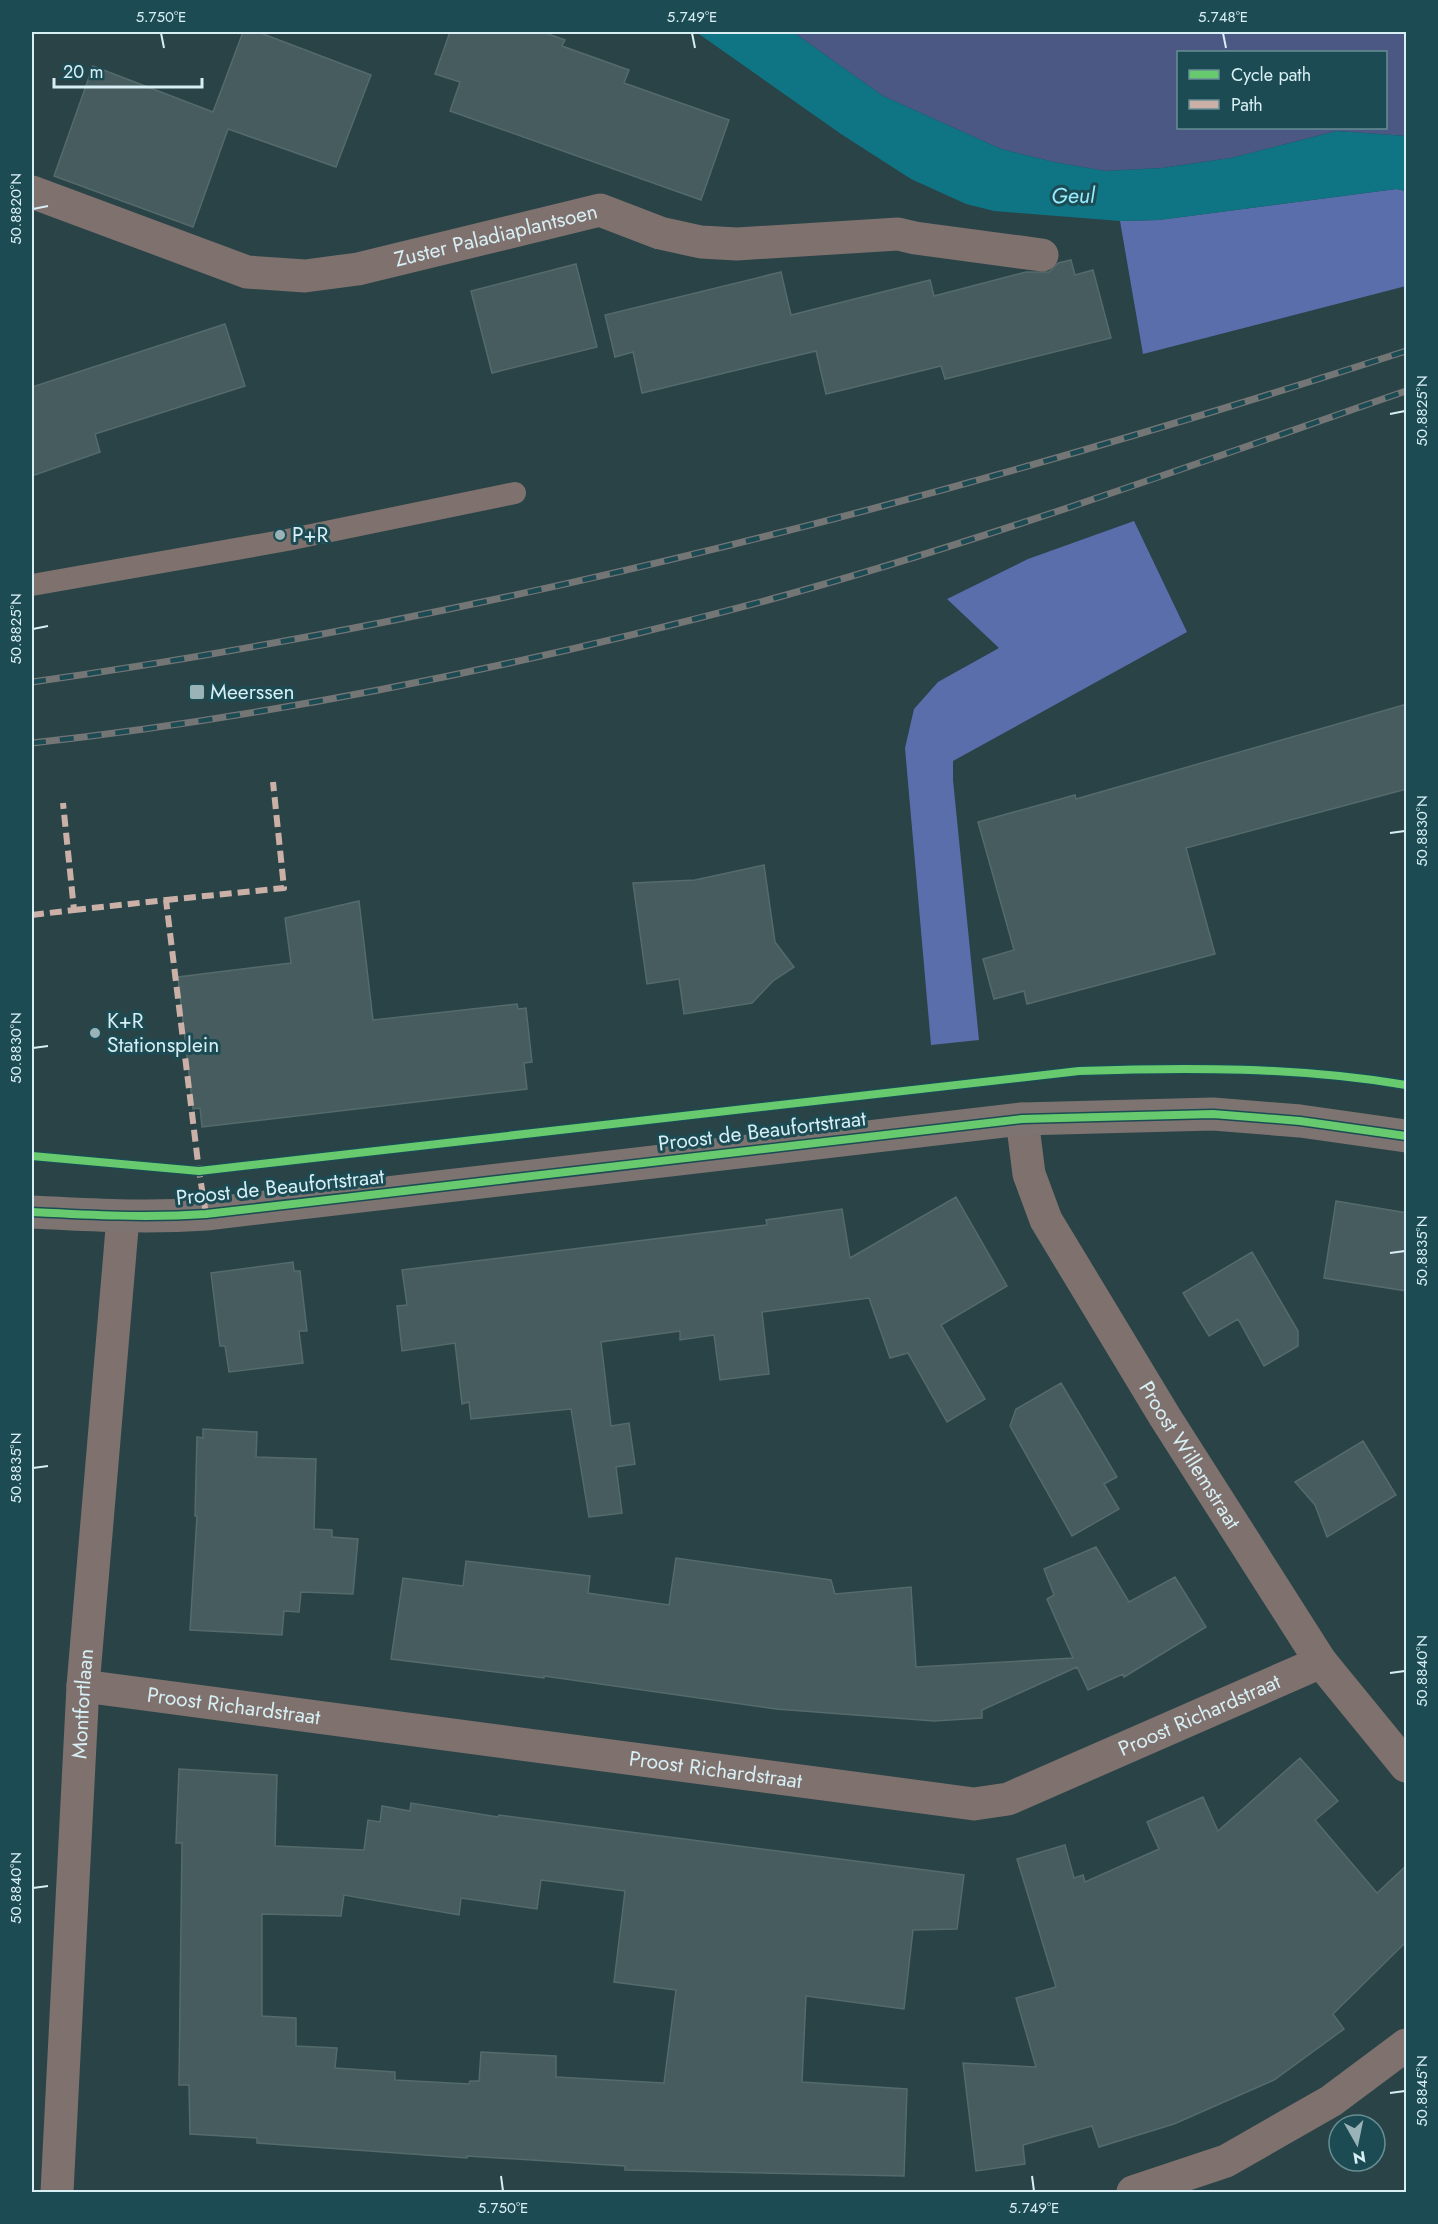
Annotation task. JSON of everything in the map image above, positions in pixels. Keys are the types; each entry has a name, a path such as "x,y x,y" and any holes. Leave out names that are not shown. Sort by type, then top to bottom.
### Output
{"street":[{"name":"Zuster Paladiaplantsoen","path":"32,192 247,272 305,276 358,269 600,210 660,233 700,242 737,244 898,234 1042,255"},
{"name":"Proost de Beaufortstraat","path":"32,1212 123,1217 206,1214 1022,1119 1213,1114 1300,1121 1407,1136"},
{"name":"Proost Willemstraat","path":"1022,1119 1029,1174 1046,1221 1165,1417 1321,1662 1407,1766"},
{"name":"Montfortlaan","path":"61,2192 82,1686 123,1217"},
{"name":"Proost Richardstraat","path":"82,1686 974,1804 1008,1799 1321,1662"},
{"path":"1133,2193 1226,2161 1330,2101 1407,2045"}],"lane":[{"path":"32,585 287,540 515,493"}],"shaded area":[{"path":"793,32 1406,32 1406,136 1337,131 1231,158 1162,168 1105,171 1001,149 883,96"},
{"path":"1396,189 1406,191 1406,286 1143,354 1120,221 1159,220"},
{"path":"1134,521 1187,632 953,761 979,1040 931,1045 905,748 914,709 938,682 999,648 947,599 1028,559"}],"water":[{"name":"Geul","path":"696,32 793,32 883,96 1001,149 1105,171 1162,168 1231,158 1337,131 1406,136 1406,191 1396,189 1159,220 1120,221 994,211 966,204 911,179 841,134"}],"building":[{"path":"243,32 258,32 371,75 336,167 228,129 193,227 54,176 93,66 213,112"},
{"path":"450,32 543,32 565,40 562,46 629,70 624,83 729,120 701,200 450,111 460,82 435,74"},
{"path":"1071,260 1075,275 1093,270 1111,338 945,379 941,366 826,394 816,351 642,393 633,352 615,357 605,315 781,272 791,315 930,280 934,296 1026,272 1049,272 1058,263"},
{"path":"576,264 597,347 492,373 471,291"},
{"path":"225,324 245,386 95,434 100,452 32,476 32,387"},
{"path":"1407,704 1407,789 1186,848 1215,954 1027,1004 1024,991 994,999 983,959 1014,950 978,822 1075,795 1076,799"},
{"path":"764,865 775,942 794,967 773,981 752,1003 684,1014 679,979 647,984 633,883 695,880"},
{"path":"359,901 373,1020 517,1004 518,1009 526,1008 532,1062 524,1063 527,1089 202,1127 200,1108 193,1109 178,977 291,963 285,918"},
{"path":"956,1197 1007,1286 941,1325 985,1399 947,1422 908,1353 890,1358 869,1298 762,1312 769,1374 720,1380 714,1335 680,1340 680,1331 601,1342 611,1426 629,1423 635,1464 616,1467 622,1513 589,1517 571,1409 471,1419 469,1402 462,1404 455,1343 402,1351 397,1306 407,1305 402,1270 767,1225 766,1220 842,1209 850,1258"},
{"path":"1336,1201 1407,1213 1407,1291 1324,1278"},
{"path":"1252,1252 1298,1331 1298,1346 1264,1366 1238,1319 1209,1336 1183,1293"},
{"path":"293,1262 294,1271 300,1271 307,1331 299,1331 303,1363 229,1372 225,1346 220,1346 211,1273"},
{"path":"1061,1383 1117,1477 1104,1484 1119,1509 1072,1536 1010,1426 1016,1409"},
{"path":"203,1429 257,1432 256,1457 316,1459 314,1529 332,1530 332,1537 358,1539 353,1594 301,1592 299,1612 284,1611 282,1635 190,1630 197,1516 195,1516 197,1437 203,1438"},
{"path":"1363,1441 1396,1495 1327,1537 1315,1505 1295,1482"},
{"path":"1096,1547 1129,1602 1175,1577 1206,1627 1124,1677 1123,1674 1088,1690 1077,1667 982,1710 982,1718 934,1721 776,1709 544,1676 544,1678 391,1659 403,1578 463,1586 466,1561 590,1576 588,1593 669,1605 676,1558 831,1580 835,1594 911,1587 916,1667 1073,1658 1047,1599 1054,1595 1044,1569"},
{"path":"1300,1758 1338,1801 1315,1820 1377,1893 1407,1865 1407,1941 1333,2014 1344,2029 1274,2080 1174,2124 1099,2147 1092,2126 1023,2145 1025,2164 976,2171 963,2063 1036,2067 1016,1998 1056,1987 1017,1859 1065,1845 1074,1878 1083,1875 1085,1882 1159,1849 1147,1822 1203,1797 1218,1831"},
{"path":"179,1769 277,1775 275,1846 364,1850 368,1820 380,1822 382,1806 410,1811 411,1803 498,1817 499,1815 964,1875 957,1929 913,1930 904,2009 806,1996 802,2082 907,2089 904,2176 625,2170 625,2166 467,2156 467,2158 257,2143 257,2138 190,2134 189,2085 179,2085 182,1843 176,1843","holes":["541,1880 625,1891 614,1982 676,1990 664,2083 556,2077 556,2056 481,2052 479,2081 470,2081 469,2084 395,2080 395,2072 335,2068 337,2048 296,2046 296,2018 262,2016 262,1914 341,1916 344,1895 459,1915 461,1898 537,1909"]}],"railway":[{"path":"32,682 207,655 381,623 726,546 1068,455 1406,351"},
{"path":"32,743 124,732 310,703 586,646 768,600 1009,527 1406,391"}],"marked path":[{"path":"166,900 284,888 273,782"},
{"path":"32,915 74,910 63,803"},
{"path":"74,910 166,900 206,1214"}],"cycle path":[{"path":"32,1156 199,1171 1079,1071 1243,1070 1325,1075 1406,1085"},
{"path":"32,1212 141,1216 206,1214 1022,1119 1213,1114 1300,1121 1406,1136"}],"place":[{"name":"P+R","path":"280,535"},
{"name":"Meerssen","path":"197,692"},
{"name":"K+R Stationsplein","path":"95,1033"}]}
